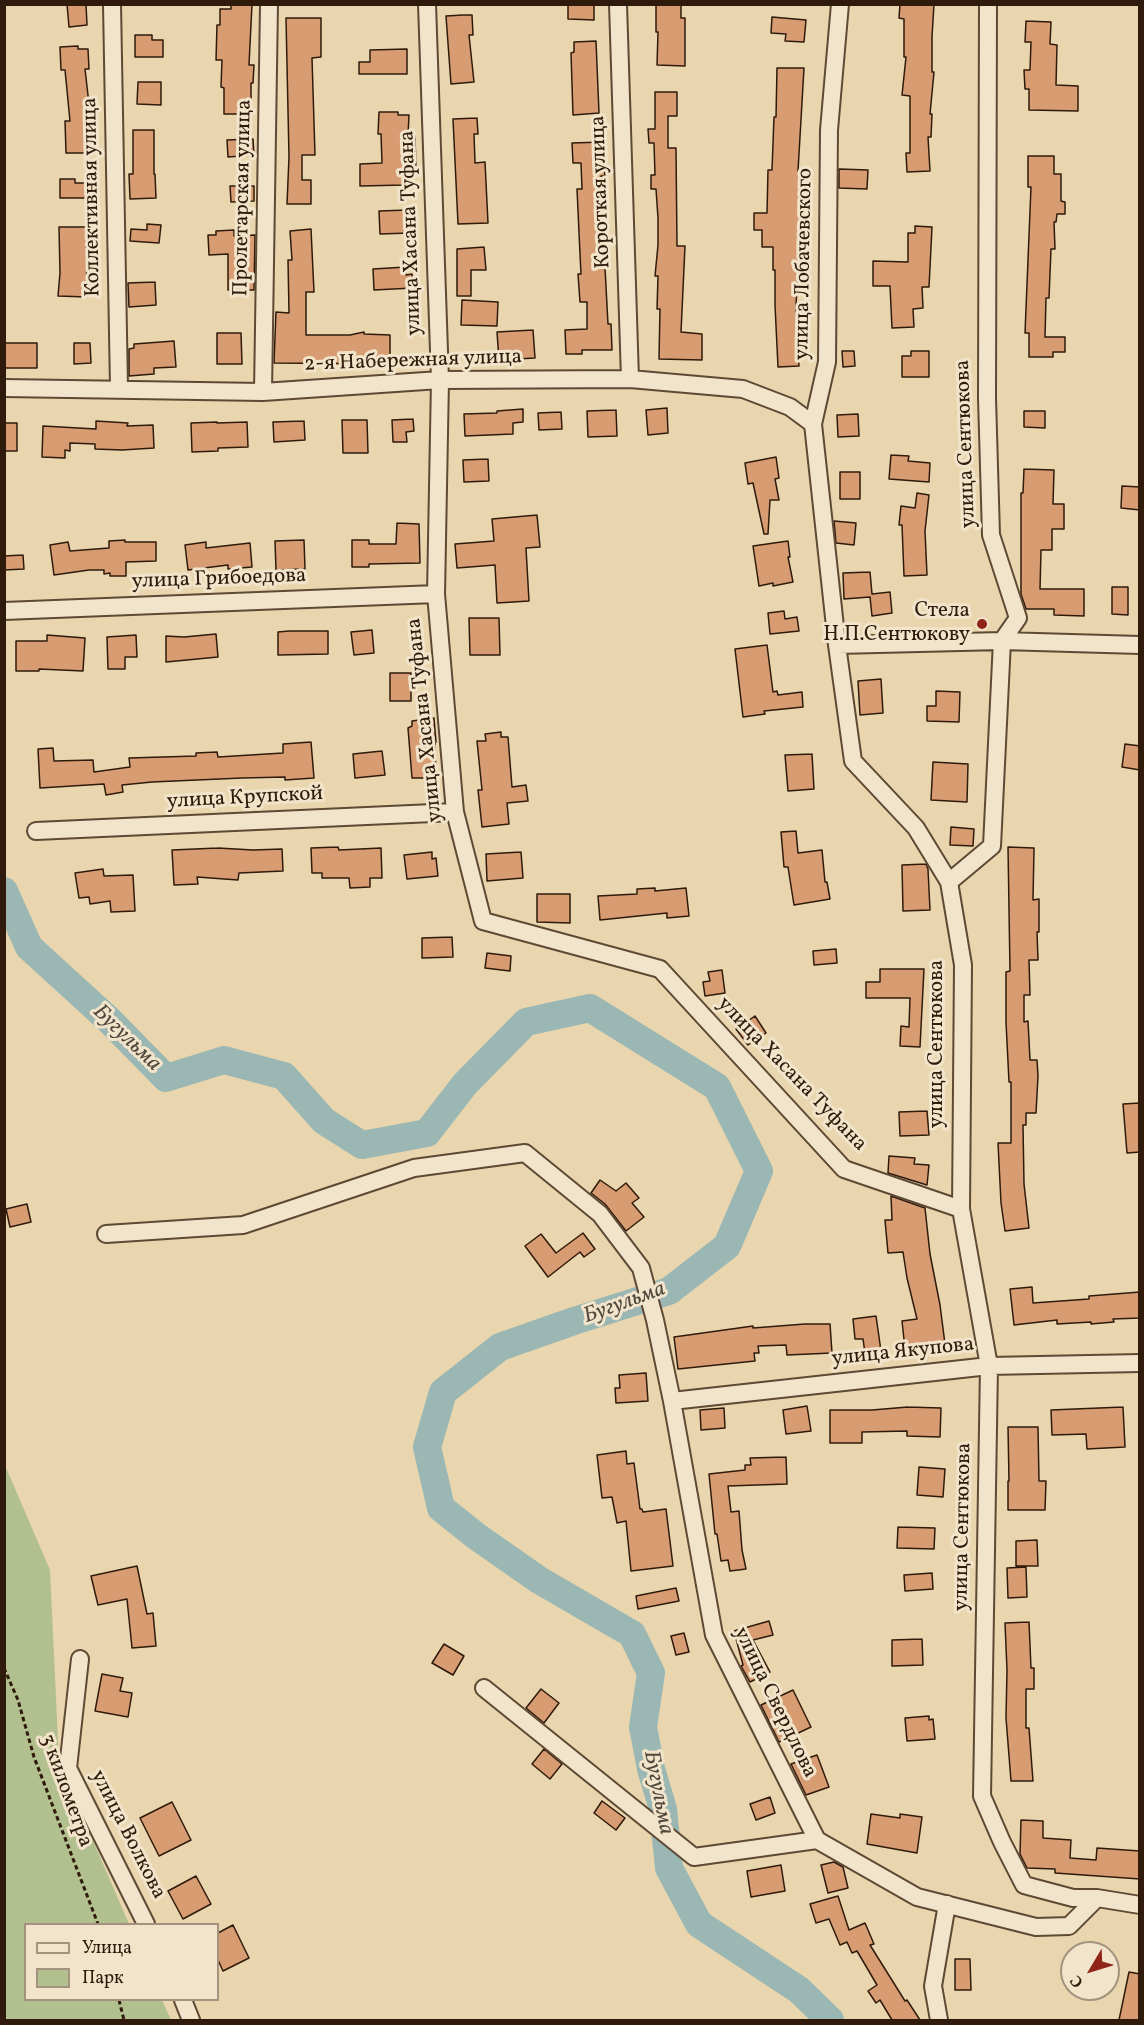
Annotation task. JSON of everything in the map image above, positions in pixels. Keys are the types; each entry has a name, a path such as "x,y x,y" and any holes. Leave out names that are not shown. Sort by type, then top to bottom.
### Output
{"street":[{"name":"Коллективная улица","path":"112,4 119,388"},
{"name":"Пролетарская улица","path":"263,392 270,4"},
{"name":"улица Хасана Туфана","path":"427,4 440,381 436,594 455,812 483,921 660,969 844,1169 961,1209"},
{"name":"Короткая улица","path":"618,4 630,379"},
{"name":"улица Лобачевского","path":"840,4 829,130 828,362 813,424 837,645 854,761 916,828 950,882"},
{"name":"улица Сентюкова","path":"988,4 987,398 991,535 1018,618 1002,641 992,846 950,882 963,965 961,1209 989,1366 982,1796 1024,1885 1073,1898 1097,1899"},
{"name":"2-я Набережная улица","path":"4,388 263,392 440,381 630,379 743,389 790,407 813,424"},
{"name":"улица Грибоедова","path":"4,611 436,594"},
{"path":"837,645 1002,641 1140,645"},
{"name":"улица Крупской","path":"36,831 455,812"},
{"name":"улица Свердлова","path":"106,1234 243,1225 414,1168 525,1153 600,1214 641,1268 655,1320 672,1401 714,1635 817,1840"},
{"name":"улица Якупова","path":"672,1401 989,1366 1140,1363"},
{"name":"улица Волкова","path":"80,1659 68,1768 146,1923"},
{"path":"484,1688 694,1857 817,1840 917,1897 1036,1927 1069,1926 1097,1899 1140,1905"},
{"path":"939,2020 933,1986 947,1904"},
{"path":"183,2001 191,2020"}],"path":[{"name":"3 километра","path":"4,1668 18,1700 34,1756 98,1923"},
{"path":"119,2001 124,2020"}],"green space":[{"path":"4,1463 50,1570 59,1762 129,1923 24,1923 24,2001 162,2001 171,2020 5,2020"}],"building":[{"path":"67,4 86,4 87,25 69,27"},
{"path":"231,4 252,4 249,65 254,65 253,83 251,83 251,114 224,114 224,88 221,87 222,60 216,60 217,25 220,25 220,9 231,9"},
{"path":"568,4 594,4 594,20 568,19"},
{"path":"656,4 681,4 681,18 685,18 685,66 657,65"},
{"path":"900,4 934,4 932,72 934,72 930,114 932,114 931,137 928,137 930,171 907,172 906,153 910,153 910,96 902,95 906,57 904,57 904,19 899,18"},
{"path":"472,15 473,35 469,35 474,82 451,84 446,16"},
{"path":"772,17 806,20 804,42 785,41 786,34 771,33"},
{"path":"286,18 321,18 321,57 312,58 315,155 302,155 302,180 311,180 311,204 287,204 289,157"},
{"path":"1026,21 1051,22 1050,44 1057,45 1056,85 1078,86 1078,111 1029,110 1029,89 1025,89 1024,70 1030,70 1031,42 1025,42"},
{"path":"135,35 152,35 152,40 163,40 163,57 135,57"},
{"path":"596,41 599,113 573,115 571,53 574,52 574,42"},
{"path":"78,46 78,49 88,49 89,69 85,69 92,130 86,130 87,153 66,153 65,121 70,121 65,70 61,70 60,47"},
{"path":"407,49 407,74 359,74 359,62 370,62 370,50"},
{"path":"777,68 804,68 798,171 801,171 800,214 802,214 802,270 798,270 796,305 799,366 778,367 773,247 762,247 762,230 754,230 754,213 767,213 768,170 772,170 774,117 776,117"},
{"path":"138,82 161,82 161,105 137,104"},
{"path":"655,92 677,92 677,116 668,116 668,148 676,148 677,246 685,246 681,332 702,334 702,360 659,359 660,309 657,309 658,276 655,276 658,218 656,189 651,189 651,175 655,175 654,143 649,143 648,129 655,129"},
{"path":"379,112 398,112 398,115 409,115 408,136 415,136 416,172 405,173 405,185 360,186 360,164 382,163 381,134 378,134"},
{"path":"477,118 478,134 474,134 475,163 485,162 488,223 458,224 453,119"},
{"path":"133,130 154,130 156,198 130,199 129,174 133,174"},
{"path":"253,139 254,155 228,157 227,140"},
{"path":"602,142 605,176 601,176 605,268 612,350 582,350 582,354 566,354 565,330 587,329 587,302 580,302 578,274 581,274 577,189 582,189 581,163 573,163 572,143"},
{"path":"1028,156 1054,156 1054,174 1061,174 1061,201 1065,202 1065,214 1057,214 1056,222 1054,222 1055,249 1051,249 1045,337 1065,337 1065,352 1053,352 1053,357 1029,357 1029,333 1025,333 1031,187 1028,187"},
{"path":"839,169 868,170 867,189 839,188"},
{"path":"60,179 75,179 75,183 87,183 87,198 60,198"},
{"path":"230,186 254,186 254,201 231,202"},
{"path":"408,210 409,233 380,234 379,211"},
{"path":"147,224 161,225 159,243 130,241 131,229 147,230"},
{"path":"915,226 932,227 929,287 922,287 923,308 913,309 914,327 892,328 890,286 873,286 873,261 908,262 908,233 915,233"},
{"path":"59,227 86,227 87,297 58,296"},
{"path":"311,229 314,292 306,292 306,335 350,335 364,332 364,334 390,335 390,364 274,363 276,312 289,313 288,260 292,260 290,231"},
{"path":"234,230 234,236 255,235 254,290 228,290 228,254 209,255 208,235 216,235 216,231"},
{"path":"484,247 486,270 471,270 471,296 457,296 457,249"},
{"path":"406,267 406,275 412,274 413,288 374,290 373,269"},
{"path":"155,282 156,305 129,307 128,283"},
{"path":"462,300 498,302 497,326 461,325"},
{"path":"533,330 535,358 499,360 497,332"},
{"path":"217,333 241,333 242,364 217,364"},
{"path":"174,341 176,367 154,368 154,374 129,376 129,349 134,348 134,344"},
{"path":"5,343 37,343 37,368 5,368"},
{"path":"74,343 90,343 91,363 74,364"},
{"path":"842,351 854,351 855,366 843,367"},
{"path":"911,351 929,351 929,377 902,377 902,356 911,356"},
{"path":"667,408 668,433 648,435 646,410"},
{"path":"523,409 523,422 513,423 513,434 465,436 464,414"},
{"path":"616,410 617,436 588,437 587,411"},
{"path":"1024,411 1045,411 1045,428 1024,427"},
{"path":"561,412 562,429 539,430 538,413"},
{"path":"858,414 859,436 838,437 837,415"},
{"path":"413,419 414,431 406,432 407,442 393,442 392,420"},
{"path":"342,420 367,420 368,453 343,453"},
{"path":"96,421 128,423 127,426 153,425 154,448 95,449 95,444 70,443 70,451 65,450 65,458 42,457 43,426 96,429"},
{"path":"304,421 305,440 274,442 273,422"},
{"path":"247,422 248,447 192,452 191,423"},
{"path":"4,423 17,423 17,451 4,451"},
{"path":"891,455 909,456 908,461 930,463 929,482 889,479"},
{"path":"776,457 779,478 775,479 779,500 770,500 768,534 764,534 753,483 748,484 745,463"},
{"path":"488,459 489,481 464,482 463,460"},
{"path":"1024,469 1054,470 1053,504 1064,504 1064,529 1052,529 1052,550 1041,550 1040,589 1084,589 1084,616 1054,615 1054,609 1026,609 1021,594 1021,493 1023,493"},
{"path":"840,472 860,472 860,499 840,499"},
{"path":"1122,486 1140,487 1140,510 1121,508"},
{"path":"917,493 929,495 925,531 927,575 904,576 902,525 899,525 901,506 915,508"},
{"path":"537,515 540,547 526,548 529,601 497,603 495,565 457,568 455,544 494,541 492,519"},
{"path":"834,521 856,523 854,545 836,543"},
{"path":"397,523 419,524 420,563 369,564 369,567 352,567 352,540 369,540 369,544 396,544"},
{"path":"125,540 125,542 156,542 156,561 126,562 126,576 110,576 110,573 104,574 104,570 54,575 50,545 68,542 70,551 109,548 109,541"},
{"path":"304,540 305,569 276,570 275,541"},
{"path":"788,541 790,557 788,557 793,582 759,586 753,546"},
{"path":"206,542 206,548 250,543 252,567 228,569 228,565 188,570 185,545"},
{"path":"23,555 24,569 4,570 4,556"},
{"path":"870,572 872,594 890,592 892,613 872,616 870,597 844,599 843,573"},
{"path":"1112,587 1128,587 1128,615 1112,614"},
{"path":"784,611 785,619 797,617 799,631 770,634 768,613"},
{"path":"469,618 499,618 500,655 470,655"},
{"path":"372,630 374,653 354,655 351,632"},
{"path":"328,631 328,654 278,655 278,632"},
{"path":"216,634 218,657 166,662 166,636"},
{"path":"47,635 85,638 83,671 39,669 39,671 16,671 16,641 47,641"},
{"path":"136,635 137,657 125,657 125,669 108,669 107,637"},
{"path":"767,645 773,692 777,691 778,695 802,692 803,707 764,711 765,714 743,717 735,649"},
{"path":"390,673 411,673 411,701 390,701"},
{"path":"881,679 883,713 860,715 858,681"},
{"path":"936,691 960,692 959,722 927,721 927,706 936,706"},
{"path":"434,718 436,778 412,778 408,728 412,726 412,721"},
{"path":"501,732 501,737 508,737 512,787 526,785 528,801 507,803 509,824 482,827 478,790 482,790 477,741 486,741 485,734"},
{"path":"311,742 314,778 152,782 122,785 123,792 106,795 104,784 40,788 38,749 53,748 54,761 93,760 94,772 130,767 129,758 196,756 196,753 217,752 218,757 283,753 283,744"},
{"path":"1125,744 1140,746 1140,770 1122,767"},
{"path":"382,751 385,775 355,778 353,754"},
{"path":"812,754 814,789 788,791 785,755"},
{"path":"933,762 968,764 967,802 931,800"},
{"path":"951,827 974,829 973,846 950,845"},
{"path":"796,831 798,853 822,850 825,882 827,882 830,899 794,905 788,867 784,867 781,832"},
{"path":"338,847 339,850 381,848 382,878 370,878 370,887 350,888 349,878 322,878 322,873 312,873 311,848"},
{"path":"1008,847 1034,848 1033,900 1039,899 1038,960 1029,960 1030,995 1024,995 1024,1022 1028,1021 1030,1060 1037,1060 1038,1076 1036,1113 1026,1113 1026,1125 1023,1125 1024,1184 1029,1228 1005,1231 998,1143 1011,1143 1011,1082 1009,1082 1006,1022 1006,972 1010,971"},
{"path":"282,849 283,871 239,873 238,880 197,877 198,884 174,885 172,850"},
{"path":"432,852 432,859 436,858 438,876 407,879 404,855"},
{"path":"521,852 523,878 487,881 486,854"},
{"path":"926,864 930,910 903,911 902,865"},
{"path":"103,869 104,876 133,875 135,911 111,912 110,901 90,904 89,897 79,898 75,873"},
{"path":"655,888 655,891 686,888 689,916 667,918 667,913 600,920 598,896 637,894 637,889"},
{"path":"537,894 570,894 570,923 537,922"},
{"path":"452,937 453,957 422,958 422,938"},
{"path":"836,949 837,963 814,965 813,951"},
{"path":"487,953 511,956 510,971 485,968"},
{"path":"880,969 924,969 920,1047 900,1046 901,1026 909,1027 910,998 866,998 866,982 880,982"},
{"path":"722,970 725,993 705,996 703,982 710,981 708,972"},
{"path":"755,1016 766,1033 748,1045 736,1029"},
{"path":"1140,1103 1140,1152 1127,1153 1123,1104"},
{"path":"927,1111 929,1135 900,1136 899,1112"},
{"path":"889,1156 915,1158 914,1164 929,1165 927,1185 888,1173"},
{"path":"600,1180 616,1191 626,1183 639,1198 632,1203 644,1217 626,1231 605,1204 591,1193"},
{"path":"891,1196 925,1208 945,1344 905,1349 902,1321 917,1319 903,1252 888,1253 885,1220 892,1220"},
{"path":"27,1204 31,1222 10,1227 6,1209"},
{"path":"583,1233 595,1249 584,1257 580,1252 548,1277 525,1246 541,1234 556,1253"},
{"path":"1032,1287 1033,1303 1140,1292 1140,1318 1113,1319 1114,1322 1091,1324 1091,1322 1057,1324 1057,1320 1014,1325 1010,1289"},
{"path":"876,1316 881,1351 865,1353 863,1339 855,1339 853,1319"},
{"path":"830,1324 832,1353 787,1355 786,1345 758,1346 759,1353 754,1353 755,1361 678,1369 674,1337 753,1326 753,1328"},
{"path":"646,1373 648,1401 616,1403 615,1388 620,1388 619,1375"},
{"path":"807,1406 811,1431 786,1434 783,1410"},
{"path":"1123,1407 1125,1447 1087,1449 1086,1434 1052,1435 1051,1410"},
{"path":"724,1408 725,1428 701,1430 700,1410"},
{"path":"941,1408 940,1437 907,1436 907,1431 862,1432 862,1443 830,1443 830,1410"},
{"path":"1008,1427 1038,1427 1039,1481 1046,1481 1045,1510 1008,1510"},
{"path":"626,1451 627,1464 634,1463 640,1509 643,1512 666,1509 673,1566 631,1571 626,1521 617,1523 612,1497 602,1498 597,1455"},
{"path":"786,1457 787,1484 728,1486 731,1512 739,1511 746,1569 730,1571 728,1560 721,1561 717,1534 715,1534 709,1474 745,1470 745,1465 751,1465 750,1458"},
{"path":"919,1467 945,1469 943,1497 917,1495"},
{"path":"898,1527 935,1528 934,1549 897,1548"},
{"path":"1037,1540 1038,1566 1016,1566 1016,1541"},
{"path":"137,1566 147,1614 153,1613 156,1646 132,1648 127,1599 98,1605 91,1576"},
{"path":"1026,1567 1027,1597 1008,1598 1007,1568"},
{"path":"932,1573 933,1589 905,1591 904,1575"},
{"path":"676,1588 679,1601 638,1609 636,1596"},
{"path":"769,1621 773,1635 753,1640 770,1672 750,1682 741,1666 743,1665 734,1631"},
{"path":"1029,1622 1034,1689 1026,1689 1026,1728 1029,1728 1033,1781 1011,1781 1006,1718 1005,1623"},
{"path":"684,1633 689,1652 676,1655 671,1636"},
{"path":"922,1639 923,1665 892,1666 892,1640"},
{"path":"444,1644 464,1656 453,1675 432,1663"},
{"path":"102,1674 123,1678 120,1691 132,1693 128,1717 95,1711"},
{"path":"541,1689 559,1703 544,1723 526,1708"},
{"path":"793,1690 811,1727 779,1742 761,1705"},
{"path":"929,1716 929,1720 933,1719 935,1739 907,1741 905,1718"},
{"path":"544,1749 562,1764 550,1779 532,1764"},
{"path":"817,1755 829,1787 806,1795 791,1764"},
{"path":"770,1797 775,1813 756,1820 750,1804"},
{"path":"602,1801 625,1818 616,1830 594,1813"},
{"path":"172,1802 191,1840 159,1856 140,1818"},
{"path":"871,1814 900,1818 900,1814 922,1817 917,1853 867,1844"},
{"path":"1021,1820 1043,1821 1043,1838 1071,1840 1070,1858 1096,1860 1097,1848 1140,1851 1140,1879 1055,1873 1055,1869 1027,1868 1020,1854"},
{"path":"834,1862 843,1867 848,1888 828,1893 821,1865"},
{"path":"781,1865 785,1891 751,1897 747,1871"},
{"path":"196,1876 211,1904 183,1919 168,1891"},
{"path":"838,1896 849,1930 865,1923 874,1944 870,1945 905,2001 907,2000 920,2020 892,2020 880,2000 876,2003 868,1991 877,1985 857,1951 852,1953 847,1942 840,1945 829,1919 816,1923 810,1904"},
{"path":"233,1925 249,1958 223,1971 219,1962 219,1932"},
{"path":"955,1959 970,1959 971,1990 955,1990"},
{"path":"1129,1972 1140,1974 1140,2020 1119,2020"}],"waterway":[{"name":"Бугульма","path":"4,891 29,947 109,1020 166,1078 224,1060 284,1076 324,1121 362,1145 427,1133 465,1084 526,1022 590,1008 717,1087 759,1171 727,1246 669,1291 500,1347 443,1392 427,1447 441,1508 476,1536 539,1580 632,1634 651,1673 643,1727 651,1769 663,1809 669,1868 699,1924 799,1990 830,2020"}],"place":[{"name":"Стела Н.П.Сентюкову","path":"982,624"}]}
